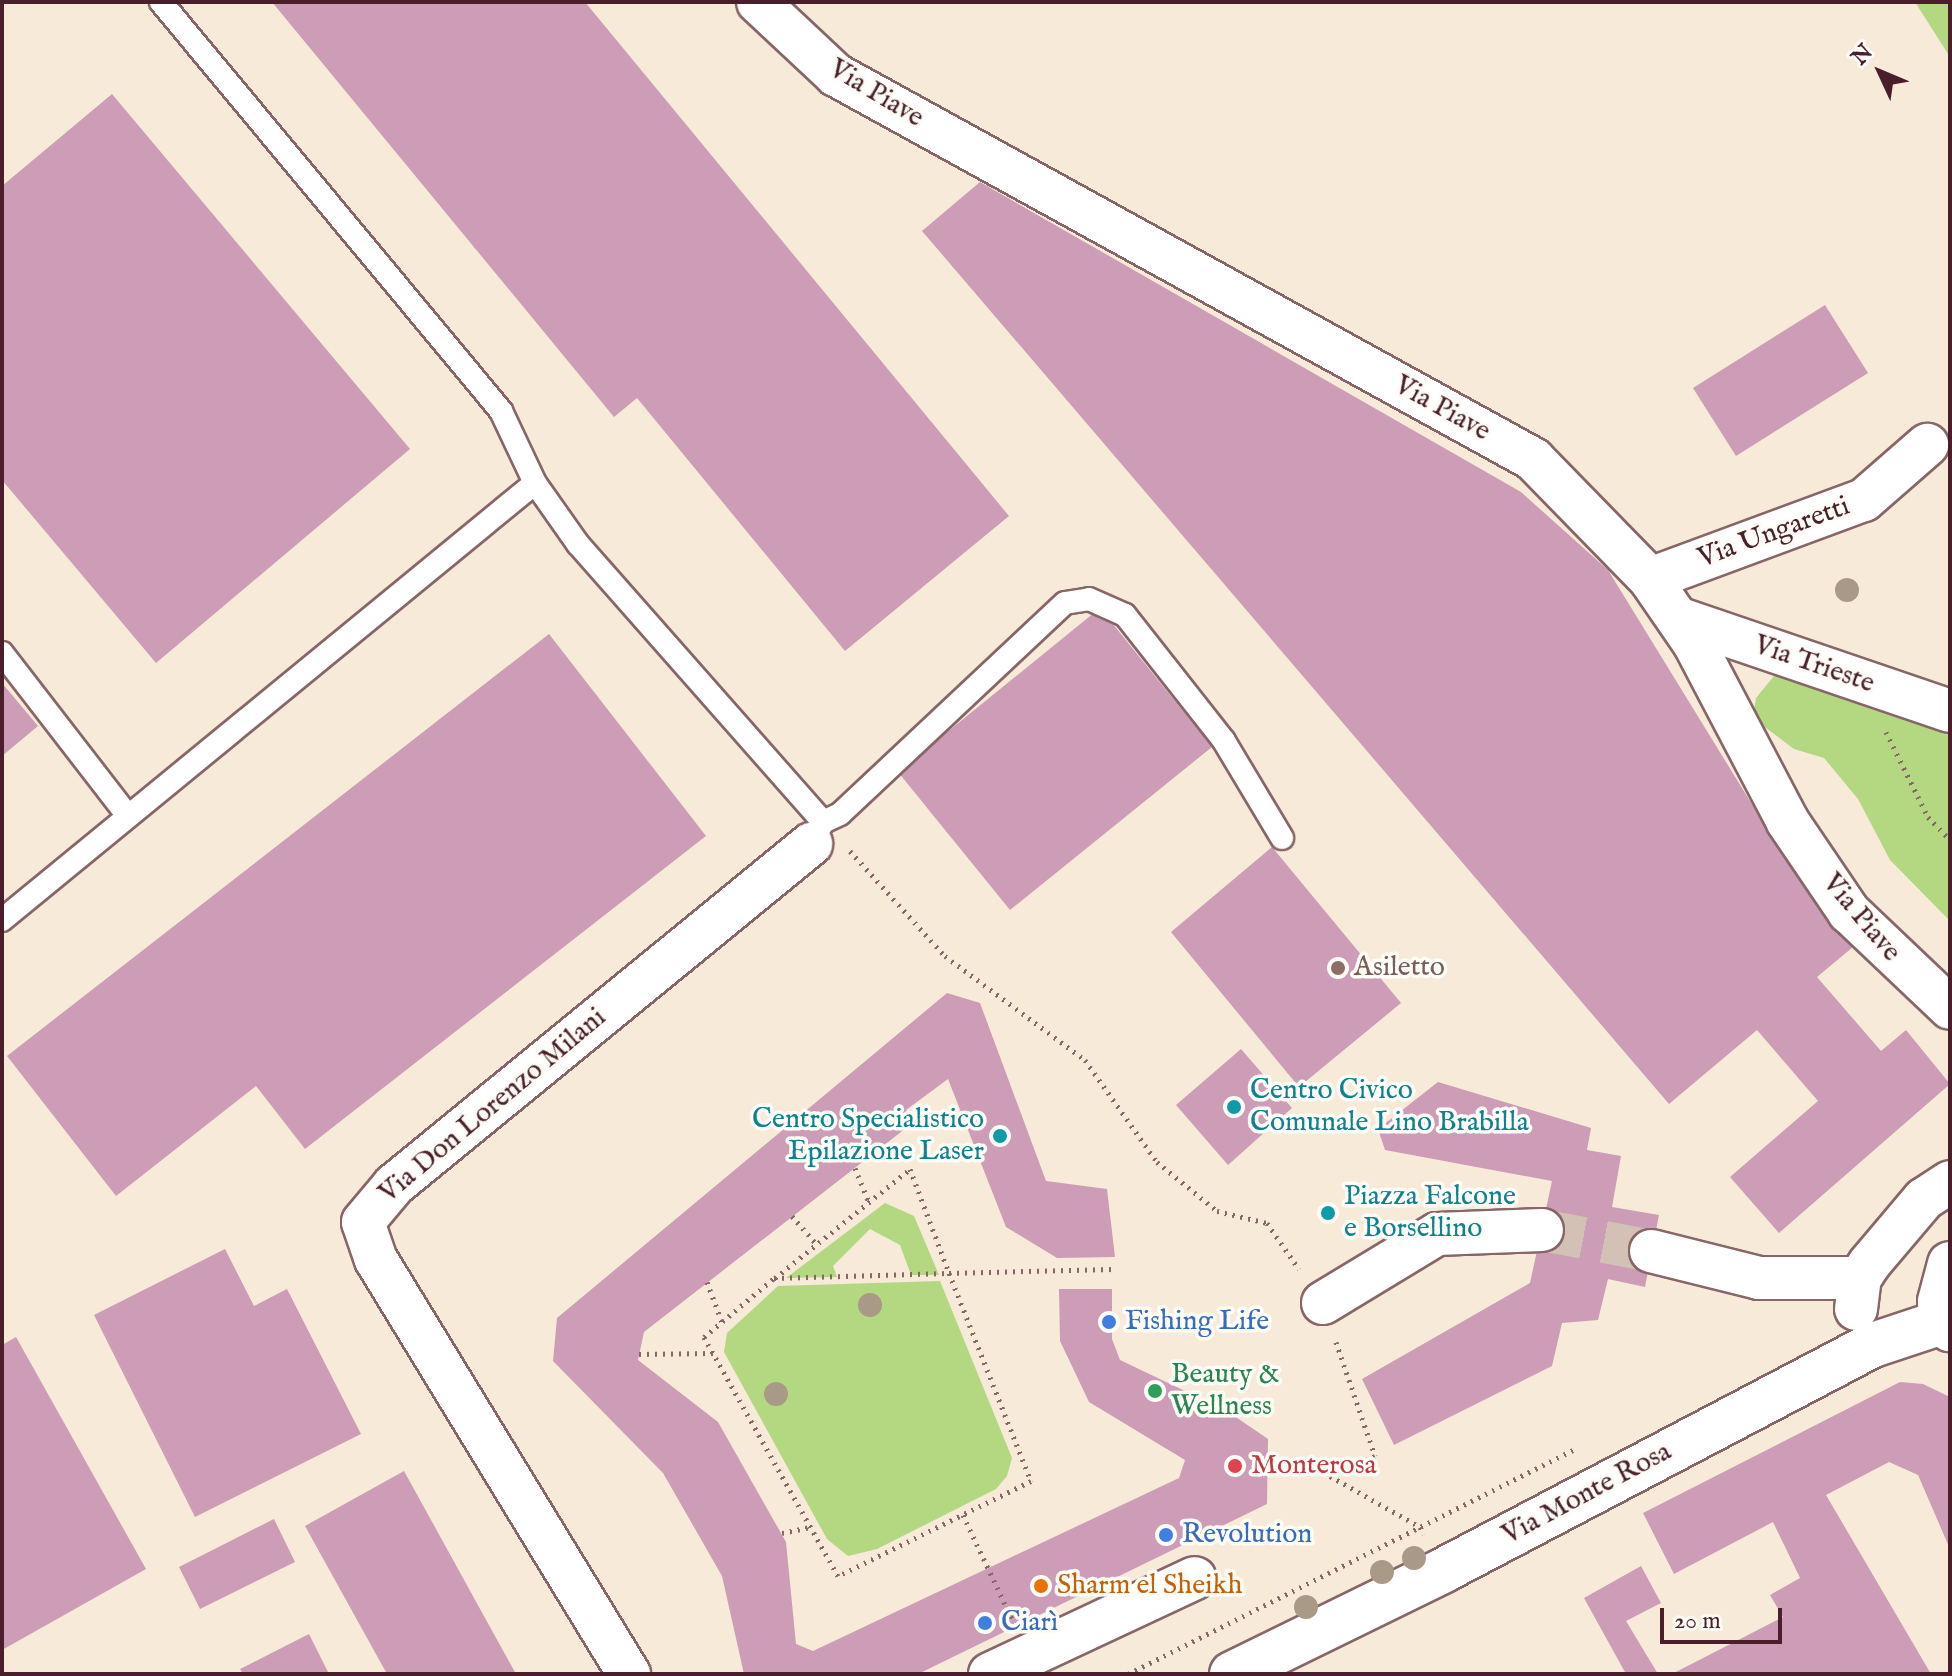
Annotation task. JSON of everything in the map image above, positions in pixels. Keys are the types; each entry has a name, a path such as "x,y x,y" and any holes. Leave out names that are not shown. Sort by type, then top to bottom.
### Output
{"street":[{"name":"Via Piave","path":"758,2 836,75 1533,459 1650,579 1677,618 1788,822 1849,912 1950,1008"},
{"name":"Via Ungaretti","path":"1650,579 1864,500 1927,445"},
{"name":"Via Trieste","path":"1677,618 1950,711"},
{"name":"Via Don Lorenzo Milani","path":"629,1674 376,1260 363,1222 394,1185 817,833"},
{"path":"1651,1251 1759,1278 1858,1293 1924,1199 1950,1182"},
{"path":"1323,1303 1437,1234 1542,1230"},
{"path":"1948,1325 1941,1283 1950,1264"},
{"name":"Via Monte Rosa","path":"1232,1674 1444,1570 1873,1345 1948,1325"},
{"path":"990,1674 1195,1578"}],"lane":[{"path":"161,2 501,411 535,483 578,544 817,833 1065,603 1089,599 1125,615 1224,741 1282,838"},
{"path":"2,920 535,483"},
{"path":"2,653 128,816"}],"path":[{"path":"1866,683 1909,783 1928,817 1950,840"},
{"path":"870,873 945,956 1085,1060 1157,1162 1217,1211 1267,1223 1323,1303 1375,1456 1330,1476 1420,1527 1444,1570"},
{"path":"855,1168 869,1202"},
{"path":"775,1278 816,1244 910,1169 949,1273 1031,1481 838,1576 704,1337 774,1278 949,1273 1114,1269"},
{"path":"792,1216 816,1244"},
{"path":"707,1282 722,1322"},
{"path":"639,1354 713,1353"},
{"path":"1128,1674 1588,1443"},
{"path":"963,1515 1030,1654"},
{"path":"782,1533 810,1527"}],"green space":[{"path":"1915,2 1950,2 1950,57"},
{"path":"1797,675 1814,688 1950,734 1950,921 1890,860 1858,799 1824,758 1794,749 1753,718 1756,698 1774,676"},
{"path":"885,1203 914,1216 939,1275 911,1275 900,1245 870,1229 833,1266 837,1277 786,1278"},
{"path":"940,1281 1012,1458 1007,1476 996,1489 877,1549 848,1556 827,1539 724,1352 727,1333 778,1286"}],"building":[{"path":"272,2 585,2 1009,516 845,651 637,398 614,417"},
{"path":"112,94 410,449 156,663 2,480 2,186"},
{"path":"980,182 1521,492 1608,570 1769,832 1853,947 1817,977 1881,1051 1906,1030 1950,1084 1779,1233 1730,1177 1818,1101 1757,1030 1669,1104 922,231"},
{"path":"1825,305 1868,373 1736,456 1693,388"},
{"path":"1100,608 1212,747 1010,910 898,772"},
{"path":"549,634 706,836 305,1149 256,1086 116,1196 7,1056"},
{"path":"2,683 38,726 2,756"},
{"path":"1272,847 1401,1003 1299,1087 1171,932"},
{"path":"947,993 980,1003 1046,1181 1107,1189 1115,1257 1057,1258 1006,1227 948,1079 906,1110 915,1121 644,1332 638,1360 718,1422 786,1542 796,1644 813,1651 1179,1478 1185,1460 1089,1402 1060,1341 1059,1289 1112,1289 1112,1339 1120,1360 1227,1411 1268,1439 1267,1504 918,1674 744,1674 722,1576 663,1473 553,1361 557,1318"},
{"name":"Centro Civico Comunale Lino Brabilla","path":"1241,1049 1292,1108 1228,1165 1176,1105"},
{"path":"1438,1082 1591,1128 1587,1150 1621,1156 1612,1207 1659,1215 1645,1287 1608,1279 1598,1320 1562,1323 1552,1366 1394,1445 1362,1379 1530,1283 1552,1181 1385,1150 1378,1129"},
{"path":"225,1249 254,1306 287,1289 361,1434 195,1517 94,1315"},
{"path":"16,1337 146,1569 2,1650 2,1345"},
{"path":"1900,1382 1923,1384 1950,1397 1950,1549 1918,1475 1889,1462 1826,1495 1931,1674 1672,1674 1783,1617 1770,1595 1800,1578 1773,1522 1674,1574 1643,1513"},
{"path":"404,1471 516,1674 387,1674 305,1526"},
{"path":"274,1519 295,1562 200,1609 179,1567"},
{"path":"1641,1566 1661,1603 1626,1621 1658,1674 1626,1674 1584,1598"},
{"path":"309,1634 329,1674 243,1674 240,1669"}],"tunnel":[{"path":"1542,1230 1651,1251"}],"place":[{"name":"Asiletto","path":"1338,968"},
{"name":"Centro Civico Comunale Lino Brabilla","path":"1234,1107"},
{"name":"Centro Specialistico Epilazione Laser","path":"1000,1136"},
{"name":"Piazza Falcone e Borsellino","path":"1328,1213"},
{"name":"Fishing Life","path":"1109,1322"},
{"name":"Beauty & Wellness","path":"1155,1391"},
{"name":"Monterosa","path":"1235,1466"},
{"name":"Revolution","path":"1166,1535"},
{"name":"Sharm el Sheikh","path":"1041,1586"},
{"name":"Ciarì","path":"985,1623"}]}
